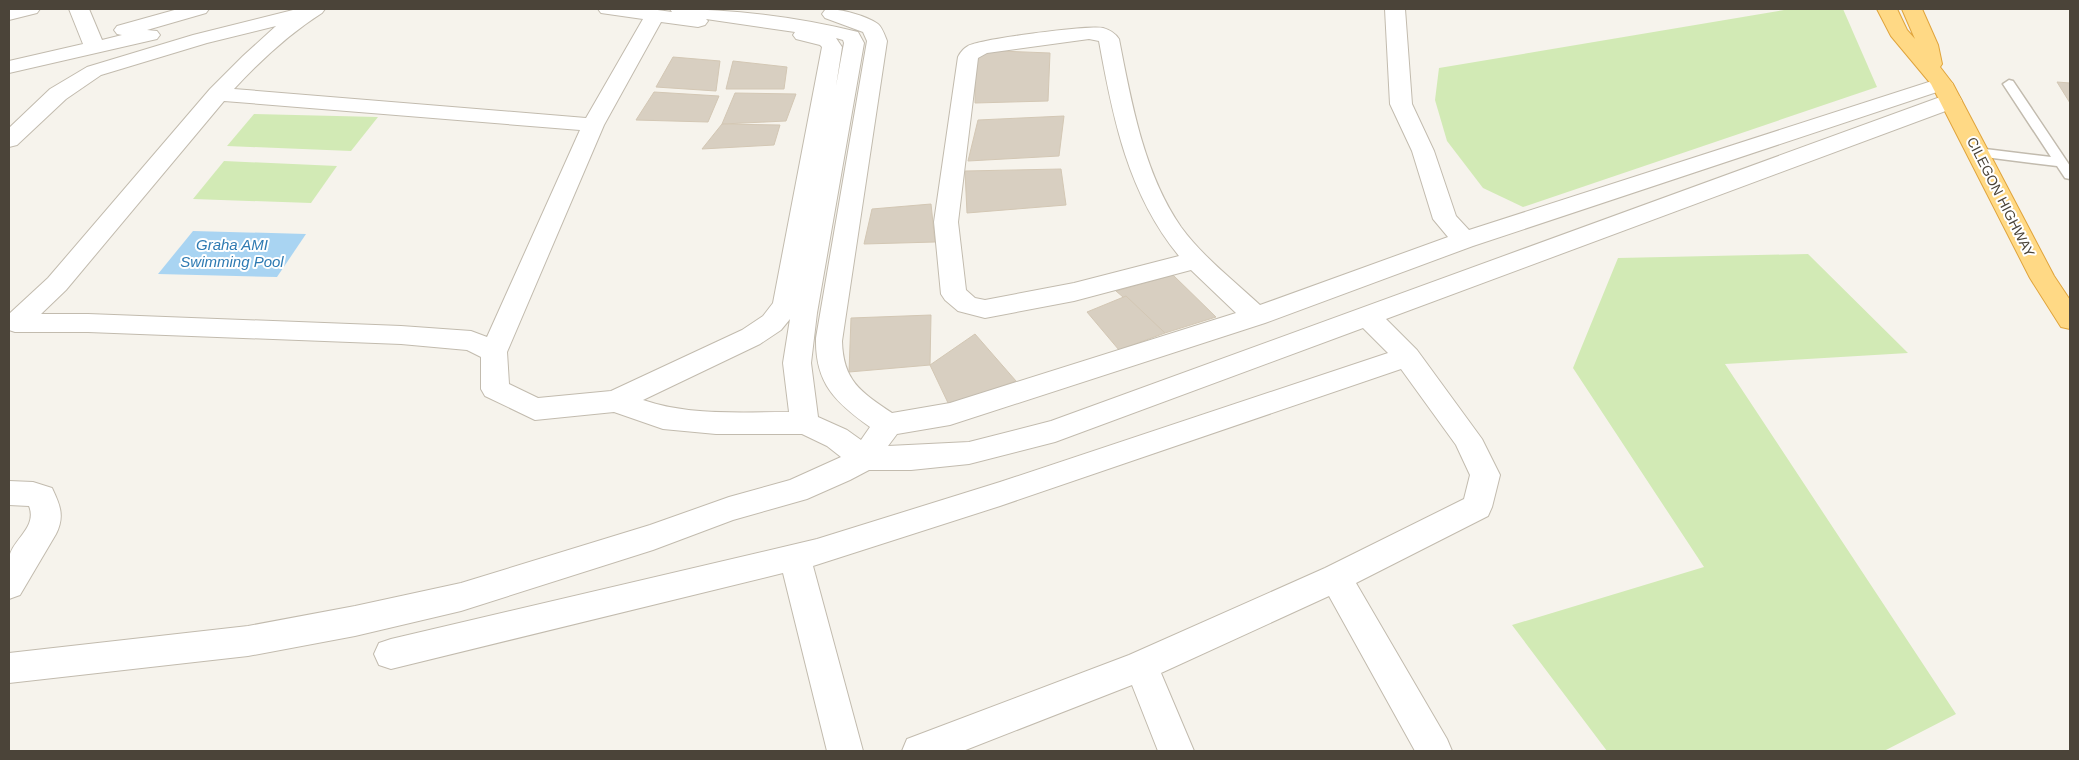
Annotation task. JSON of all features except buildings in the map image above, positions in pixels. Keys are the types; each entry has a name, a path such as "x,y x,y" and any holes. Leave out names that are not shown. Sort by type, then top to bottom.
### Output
{"highway":[{"path":"1887,9 1898,32 1942,86"},
{"path":"1912,9 1928,45 1942,86"},
{"name":"CILEGON HIGHWAY","path":"1942,86 2043,278 2070,320"}],"street":[{"path":"9,14 30,9"},
{"path":"79,9 93,44"},
{"path":"9,67 93,44 199,9"},
{"path":"9,58 93,44 258,9"},
{"path":"608,9 655,15 816,37 830,44 831,51 786,303 781,315 771,325 750,337 616,400 535,409 495,389 494,352 593,125 655,15"},
{"path":"680,9 831,31 856,22"},
{"path":"791,9 831,14 856,22 871,28 877,41 830,329 831,363 838,382 859,405 888,425"},
{"path":"1395,9 1401,104 1423,151 1445,219 1464,240"},
{"path":"12,322 57,284 218,94 250,60 310,11"},
{"path":"9,140 58,94 94,71 200,39 310,11"},
{"path":"805,423 797,363 804,313 854,43 856,22"},
{"path":"1196,260 1074,292 985,309 967,304 954,294 946,222 968,57 975,50 986,47 1089,33 1102,34 1109,39 1120,106 1144,179 1171,230 1196,260 1256,316"},
{"path":"616,400 663,418 716,423 805,423 836,438 864,458 911,458 970,453 1055,431 1368,316 1877,117 1942,86"},
{"path":"218,94 593,125"},
{"path":"9,668 248,641 355,621 461,597 653,537 729,509 796,490 840,472 864,458 888,425 950,414 1256,316 1464,240 1877,117"},
{"path":"920,751 1141,666 1336,578 1477,507 1485,475 1468,439 1407,356 1368,316"},
{"path":"12,322 88,322 401,335 471,341 494,352"},
{"path":"391,654 795,558 990,496 1407,356"},
{"path":"9,493 33,494 41,497 47,512 45,525 9,585"},
{"path":"795,558 845,751"},
{"path":"1336,578 1434,751"},
{"path":"1141,666 1176,751"}],"lane":[{"path":"2009,84 2070,175"},
{"path":"1977,152 2061,162"}],"green space":[{"path":"1790,9 1843,9 1877,87 1523,207 1483,188 1447,141 1435,100 1439,68"},
{"path":"254,114 378,117 351,151 227,146"},
{"path":"224,161 337,166 311,203 193,199"},
{"path":"1808,254 1908,353 1725,364 1956,714 1884,751 1607,751 1512,625 1704,567 1573,368 1618,258"}],"water":[{"name":"Graha AMI Swimming Pool","path":"193,231 306,234 277,277 158,274"}]}
